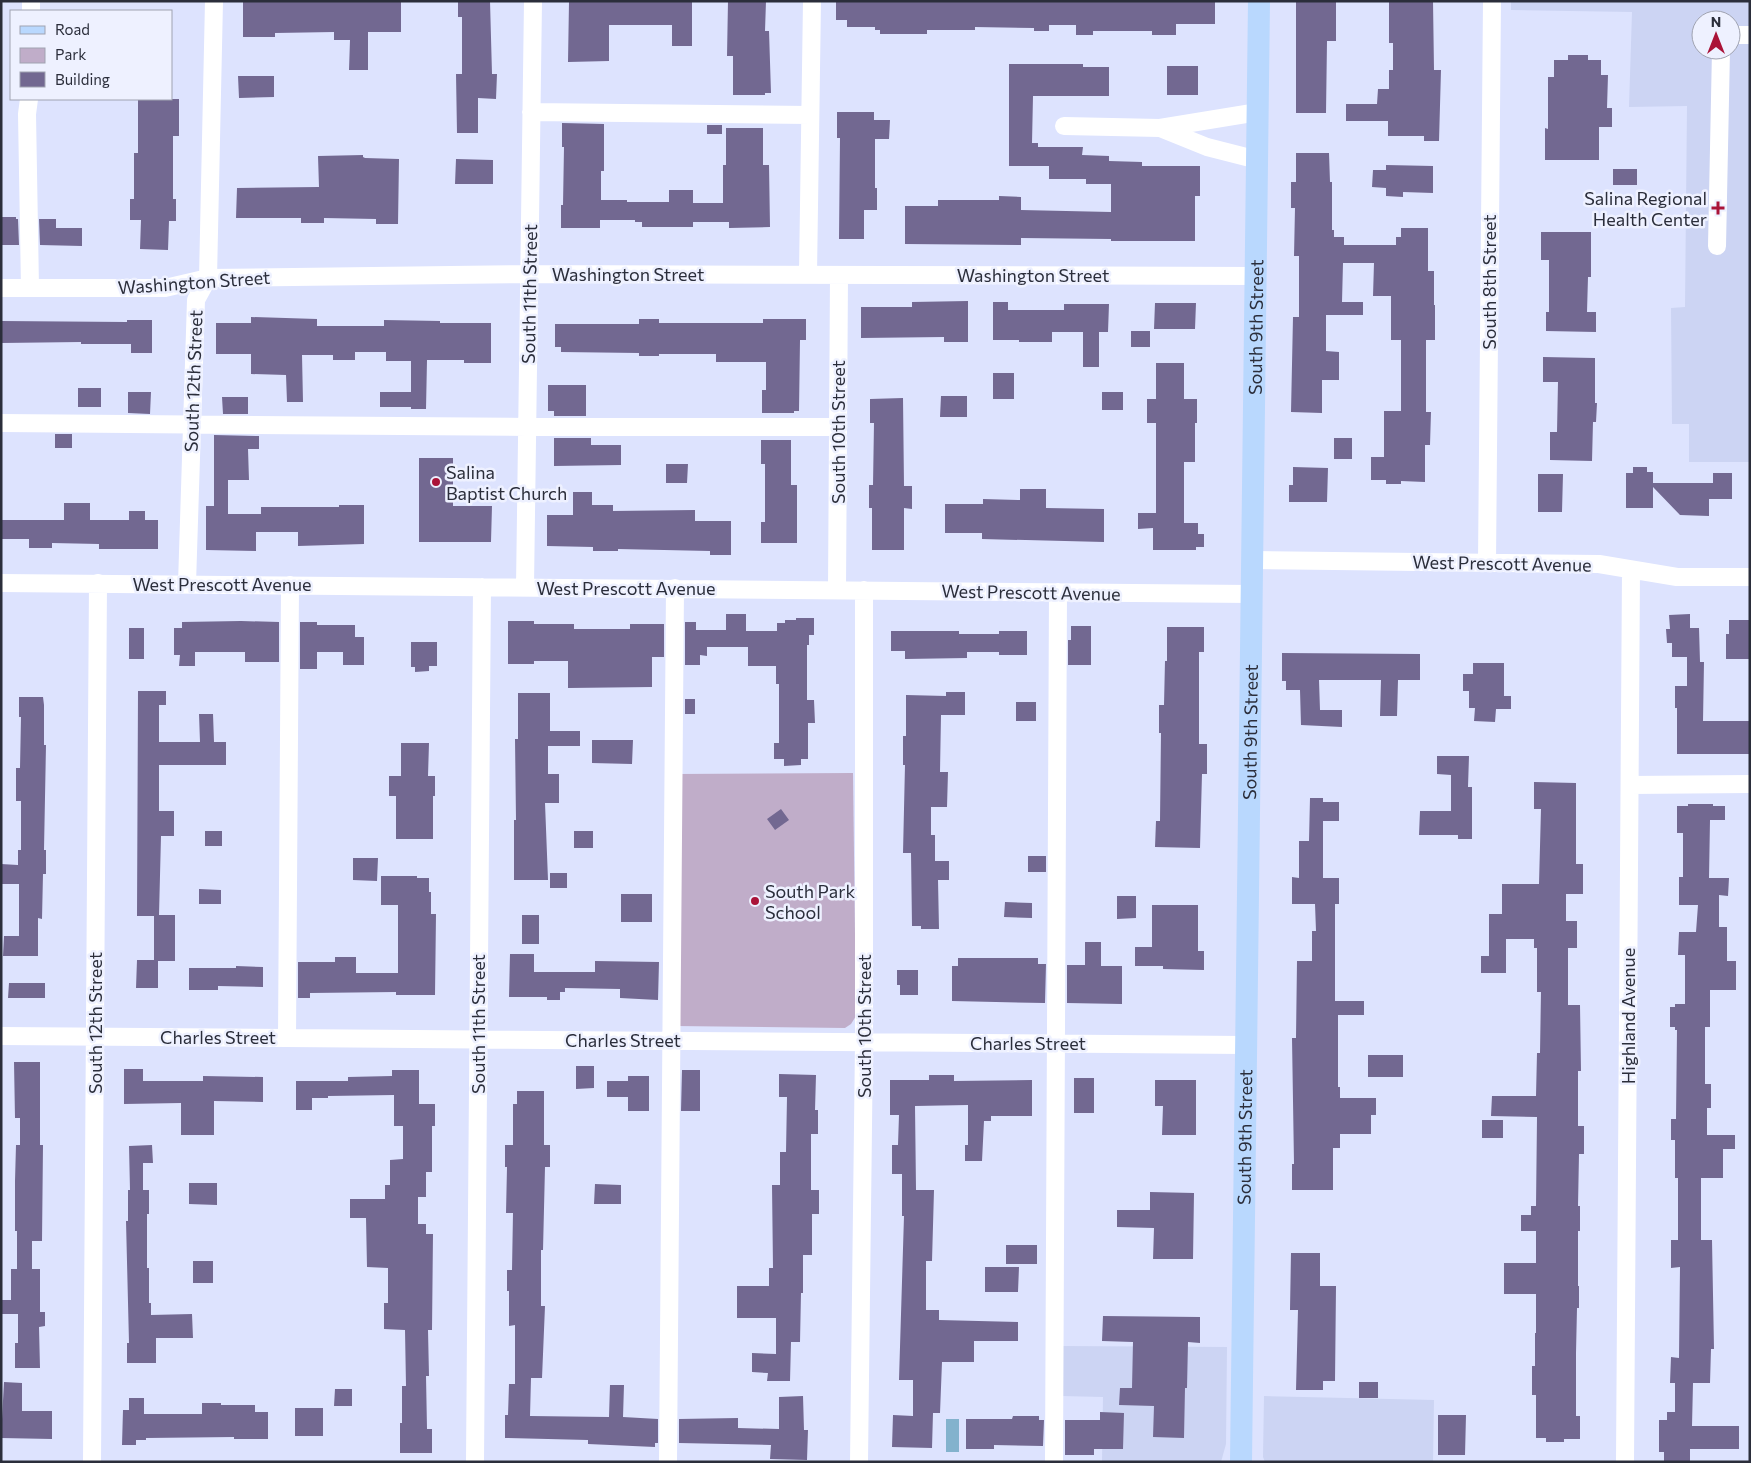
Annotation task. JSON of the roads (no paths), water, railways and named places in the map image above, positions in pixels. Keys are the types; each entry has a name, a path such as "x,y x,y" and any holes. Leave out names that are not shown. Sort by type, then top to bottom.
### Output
{"main road":[{"name":"South 9th Street","path":"1241,1462 1259,1"}],"street":[{"name":"South 12th Street","path":"187,584 196,300 208,278 214,1"},
{"name":"South 11th Street","path":"525,587 532,1"},
{"path":"808,274 812,1"},
{"name":"South 8th Street","path":"1487,562 1492,1"},
{"path":"1717,246 1721,60"},
{"path":"29,100 30,288"},
{"path":"531,112 810,115"},
{"path":"1064,126 1160,128 1258,112"},
{"path":"1160,128 1206,147 1258,160"},
{"name":"Washington Street","path":"1,288 166,288 208,278 530,274 1257,276"},
{"name":"South 10th Street","path":"837,590 838,275"},
{"path":"1,423 838,427"},
{"name":"West Prescott Avenue","path":"1252,560 1599,564 1677,577 1750,577"},
{"name":"Highland Avenue","path":"1625,1462 1631,570"},
{"name":"West Prescott Avenue","path":"1,583 1252,594"},
{"name":"South 12th Street","path":"92,1462 98,583"},
{"path":"287,1038 290,585"},
{"name":"South 11th Street","path":"475,1462 482,587"},
{"path":"668,1462 675,588"},
{"name":"South 10th Street","path":"859,1462 864,1042 864,590"},
{"path":"1054,1462 1058,592"},
{"path":"1630,785 1750,784"},
{"name":"Charles Street","path":"1,1036 1245,1045"}],"place":[{"name":"Salina Regional Health Center","path":"1718,208"},
{"name":"Salina Baptist Church","path":"436,482"},
{"name":"South Park School","path":"755,901"}]}
